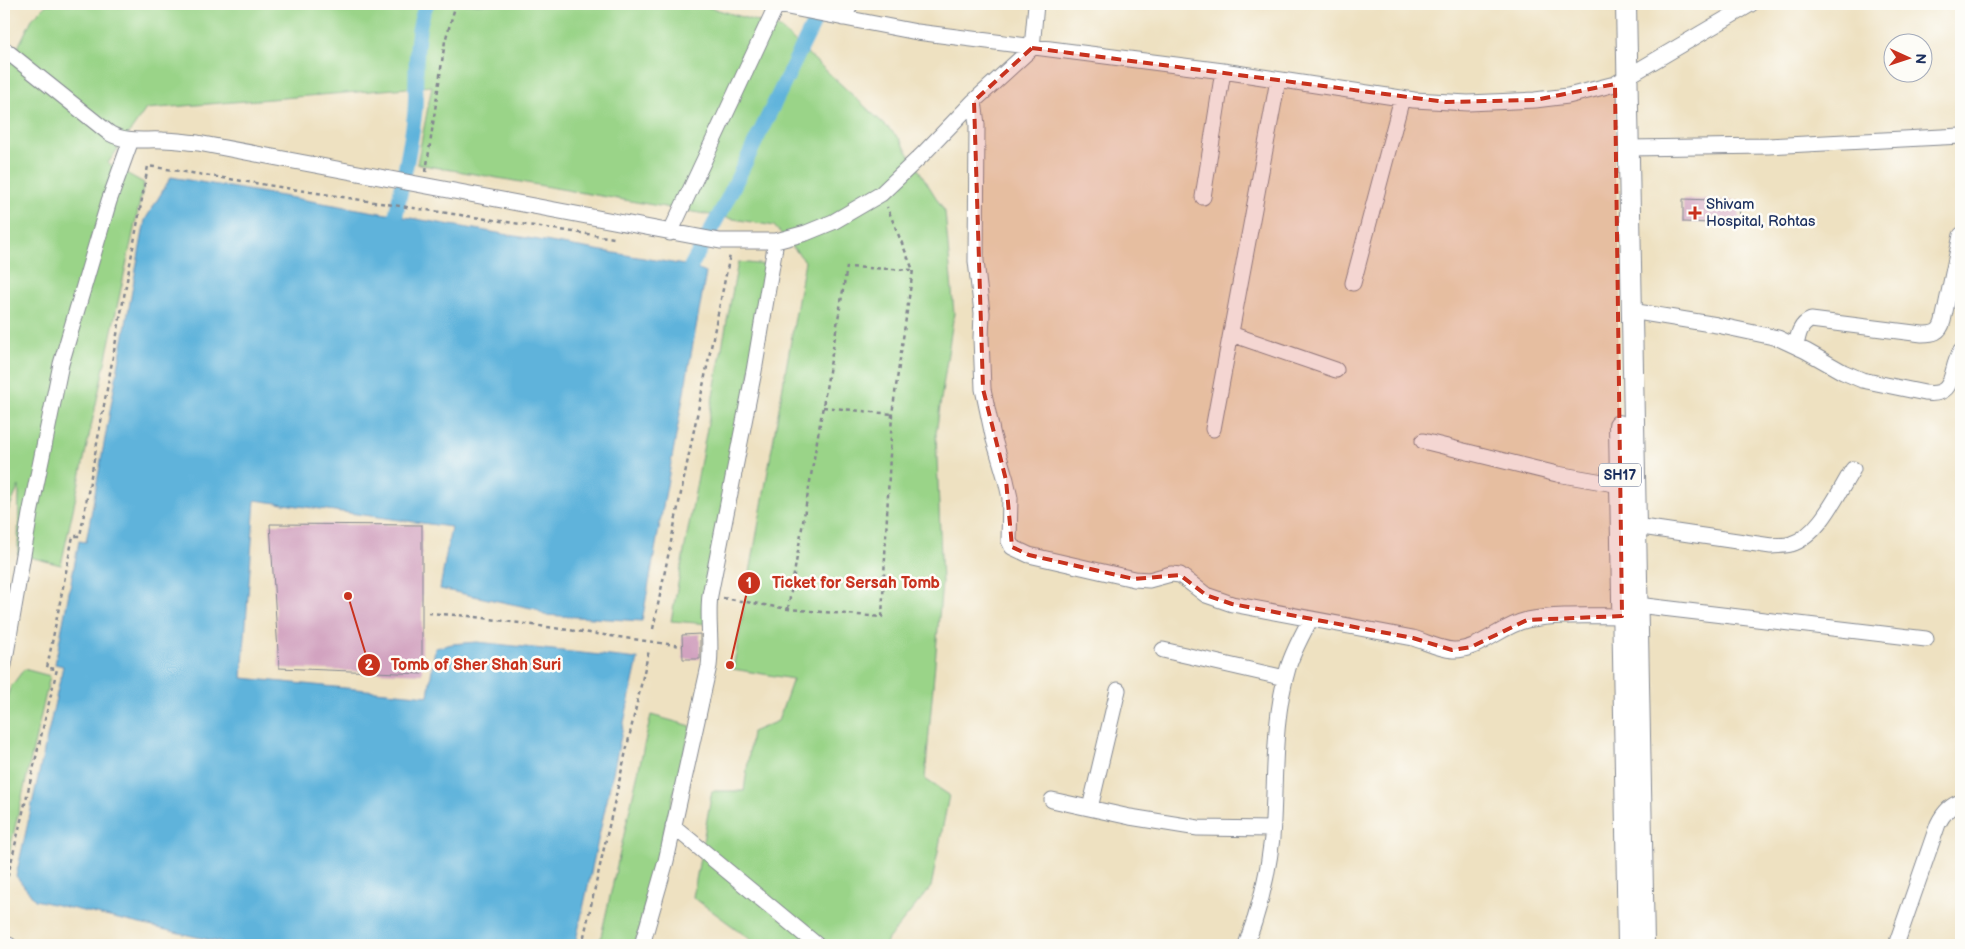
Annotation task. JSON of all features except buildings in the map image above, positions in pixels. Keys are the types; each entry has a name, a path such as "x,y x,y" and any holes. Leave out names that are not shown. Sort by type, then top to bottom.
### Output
{"main road":[{"name":"SH17","path":"1615,4 1620,81 1628,148 1635,526 1629,611 1628,945"},
{"name":"SH17","path":"1626,4 1620,81 1620,485 1629,611 1644,945"}],"street":[{"path":"677,234 775,4 802,11 917,32 1032,48 1223,71 1402,98 1446,102 1491,103 1568,96 1620,81 1751,4"},
{"path":"840,18 851,4"},
{"path":"4,50 115,136 130,140 166,140 198,143 677,234 721,248 776,241 806,232 833,222 881,194 974,101 1032,48 1036,4"},
{"path":"1204,197 1223,71"},
{"path":"1213,429 1278,80"},
{"path":"1353,283 1402,98"},
{"path":"974,101 976,125 975,232 976,261 982,313 983,388 993,436 1010,498 1009,541 1012,547 1020,552 1134,579 1149,580 1171,574 1180,575 1202,593 1216,600 1310,620 1413,638 1452,650 1471,647 1501,629 1527,620 1629,611 1926,639"},
{"path":"1628,148 1768,146 1961,136"},
{"path":"4,665 30,514 61,364 109,201 130,140"},
{"path":"1796,346 1802,327 1811,320 1922,334 1937,332 1941,328 1943,321 1961,235"},
{"path":"642,945 666,861 709,666 708,619 710,595 776,241"},
{"path":"1631,311 1778,338 1862,380 1900,389 1935,394 1944,391 1948,385 1961,351"},
{"path":"1231,334 1336,370"},
{"path":"1423,441 1558,474 1620,485"},
{"path":"1635,526 1771,546 1791,544 1806,537 1818,525 1853,469"},
{"path":"1246,945 1254,925 1267,873 1272,829 1279,718 1285,678 1296,646 1310,620"},
{"path":"1163,650 1285,678"},
{"path":"1090,808 1118,690"},
{"path":"1052,800 1154,822 1198,828 1272,829"},
{"path":"1896,945 1943,813 1955,803 1961,802"},
{"path":"673,826 816,945"},
{"path":"4,944 9,945"}],"path":[{"path":"424,187 445,41 456,4"},
{"path":"4,892 56,669 47,668 73,536 80,536 148,166 622,239"},
{"path":"710,595 788,609 882,617 892,414 913,270 881,194"},
{"path":"653,629 730,255 721,248"},
{"path":"788,609 847,266 913,270"},
{"path":"823,407 892,414"},
{"path":"428,613 469,616 682,646"},
{"path":"582,945 649,650"}],"highlighted area":[{"path":"1032,48 1446,102 1535,100 1615,84 1622,616 1527,620 1471,647 1452,650 1413,638 1232,604 1206,595 1180,575 1134,579 1029,555 1012,547 1006,480 983,389 974,101"}],"green space":[{"path":"47,4 698,4 780,28 899,138 945,212 954,313 936,433 942,582 925,779 949,795 931,887 888,939 886,945 758,945 693,897 712,791 744,791 752,732 778,721 793,679 733,669 805,261 774,226 417,164 432,86 146,109 108,163 144,183 61,565 18,554 19,486 4,520 4,75 32,19"},
{"path":"738,262 767,265 710,624 671,621"},
{"path":"24,669 50,676 4,875 4,706 10,688"},
{"path":"651,715 691,726 635,945 599,945"}],"water":[{"path":"171,177 690,266 706,273 642,621 544,615 536,609 440,589 451,527 255,500 242,678 428,696 435,648 452,644 477,642 638,659 575,945 261,945 254,943 253,945 232,945 35,900 16,876 63,666 55,664 79,541 86,542 145,220"}],"waterway":[{"path":"396,215 414,123 416,56 420,27 427,4"},
{"path":"691,266 724,206 823,4"}],"place":[{"name":"Shivam Hospital, Rohtas","path":"1695,213"},
{"name":"Tomb of Sher Shah Suri","path":"348,596"},
{"name":"Ticket for Sersah Tomb","path":"730,665"}]}
